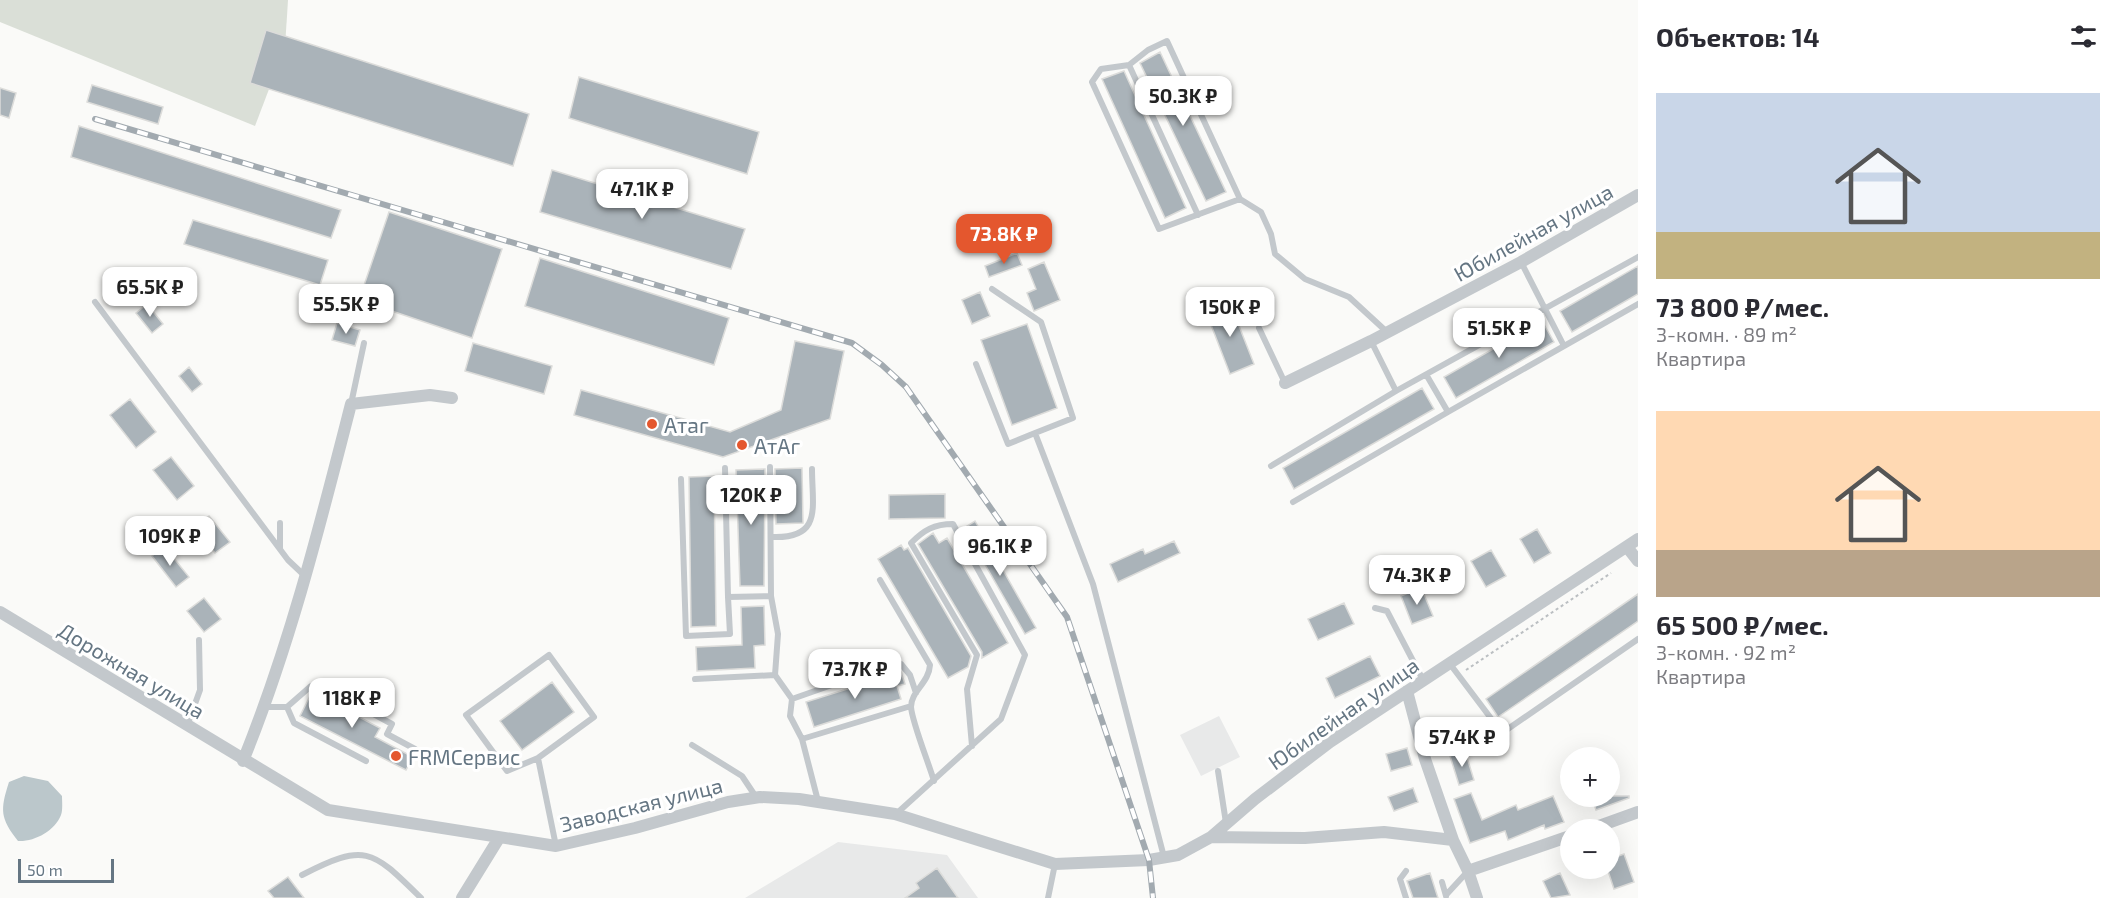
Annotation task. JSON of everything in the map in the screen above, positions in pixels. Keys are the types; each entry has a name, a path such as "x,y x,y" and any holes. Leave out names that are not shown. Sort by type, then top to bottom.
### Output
{"street":[{"name":"Юбилейная улица","path":"1284,383 1387,333 1521,262 1638,195"},
{"path":"243,761 265,707 307,577 351,404 430,395 452,398"},
{"name":"Юбилейная улица","path":"1055,864 1178,855 1211,837 1330,742 1638,539"},
{"path":"1627,547 1638,561"},
{"name":"Дорожная улица","path":"0,612 243,761"},
{"path":"1407,691 1425,759 1453,840 1468,871 1477,898"},
{"name":"Заводская улица","path":"243,761 328,810 556,846 635,828 728,802 756,797 818,801 895,814 1055,864"},
{"path":"1620,819 1638,813"},
{"path":"1211,837 1305,838 1384,832 1453,840"},
{"path":"462,898 499,838"},
{"path":"1468,871 1560,839"}],"lane":[{"path":"1240,199 1159,229 1092,82 1101,69 1129,65 1148,50 1167,41 1240,199 1261,212 1271,234 1275,254 1305,279 1349,297 1387,333"},
{"path":"1129,65 1198,215"},
{"path":"1271,466 1396,391 1427,376 1638,257"},
{"path":"1521,262 1563,344"},
{"path":"975,364 1008,444 1073,418 1041,322 992,289"},
{"path":"95,302 280,548 307,577"},
{"path":"1293,502 1563,344 1638,304"},
{"path":"1259,328 1284,383"},
{"path":"1371,341 1396,391"},
{"path":"351,404 364,343"},
{"path":"1427,376 1448,412"},
{"path":"1035,433 1093,584 1164,857"},
{"path":"770,467 771,596 778,634 775,675 792,699 790,716 802,739 818,801"},
{"path":"681,479 686,636 730,633 725,468"},
{"path":"771,537 791,538 805,529 812,519 812,469"},
{"path":"280,523 280,548"},
{"path":"895,814 934,781 972,746 1001,719 1025,655 953,524 940,524 923,530 911,543 977,655 967,689 972,746"},
{"path":"880,580 930,665 929,676 916,693 911,706 934,781"},
{"path":"728,597 771,596"},
{"path":"1375,608 1387,611 1423,680"},
{"path":"1450,664 1502,733 1638,639"},
{"path":"187,726 200,690 199,640"},
{"path":"549,655 594,717 538,758 507,771 466,715 549,655"},
{"path":"792,699 880,668 901,664 910,675 916,693"},
{"path":"695,679 775,675"},
{"path":"265,707 287,706 311,686 322,686 392,723 387,734 415,748"},
{"path":"287,706 294,723 366,761"},
{"path":"802,739 911,706"},
{"path":"692,745 742,776 756,797"},
{"path":"538,758 556,846"},
{"path":"1218,771 1226,824"},
{"path":"302,875 332,860 357,853 385,863 421,898"},
{"path":"1048,898 1055,864"},
{"path":"1406,871 1400,879 1406,898"},
{"path":"1446,897 1468,871"},
{"path":"1442,882 1446,897"}],"path":[{"path":"1459,675 1615,571"}],"shaded area":[{"path":"0,0 288,0 285,47 255,126 0,22"},
{"path":"1219,716 1240,757 1201,776 1180,735"},
{"path":"24,776 48,781 62,796 62,811 58,821 49,831 31,840 18,841 5,820 3,807 9,782"},
{"path":"838,842 947,855 978,898 745,898"}],"building":[{"path":"266,30 529,114 513,166 250,83"},
{"path":"1160,52 1226,192 1206,201 1140,63"},
{"path":"1124,71 1186,208 1165,218 1102,79"},
{"path":"579,77 759,132 747,174 569,118"},
{"path":"92,85 163,107 158,124 87,102"},
{"path":"0,88 16,93 9,118 0,115"},
{"path":"79,126 341,210 331,238 71,157"},
{"path":"552,170 745,229 731,269 540,212"},
{"path":"389,212 502,249 472,338 359,300"},
{"path":"193,220 328,260 320,285 184,244"},
{"path":"1017,253 1022,265 989,277 985,266"},
{"path":"540,258 729,318 714,365 525,306"},
{"path":"1044,262 1060,300 1034,311 1027,293 1036,289 1028,269"},
{"path":"1638,266 1638,294 1572,332 1560,311"},
{"path":"980,292 990,316 972,324 962,300"},
{"path":"1230,303 1254,364 1230,374 1206,312"},
{"path":"147,304 163,324 152,333 136,313"},
{"path":"1542,321 1554,342 1456,398 1444,377"},
{"path":"337,323 360,330 355,346 332,340"},
{"path":"1027,324 1057,408 1012,425 981,340"},
{"path":"795,341 844,351 830,419 723,457 574,415 581,390 730,432 781,410"},
{"path":"473,343 552,366 544,394 465,371"},
{"path":"189,367 202,384 192,392 179,376"},
{"path":"1422,388 1434,409 1294,489 1283,468"},
{"path":"130,399 156,432 136,448 110,415"},
{"path":"171,457 194,486 177,500 153,470"},
{"path":"802,468 803,523 776,524 775,469"},
{"path":"765,469 764,586 740,586 736,470"},
{"path":"714,476 716,626 691,627 689,477"},
{"path":"945,494 945,518 889,519 889,495"},
{"path":"209,516 230,542 215,553 194,528"},
{"path":"975,521 1036,628 1025,634 964,528"},
{"path":"1537,529 1551,553 1534,563 1520,539"},
{"path":"933,533 939,543 947,538 1008,643 982,658 982,652 918,544"},
{"path":"1174,541 1180,553 1118,582 1110,564 1143,549 1145,554"},
{"path":"901,545 904,550 908,548 971,656 968,667 948,678 878,559"},
{"path":"164,546 189,577 176,587 152,556"},
{"path":"1491,550 1506,576 1486,587 1471,561"},
{"path":"1421,587 1433,616 1412,624 1401,596"},
{"path":"1638,594 1638,621 1498,717 1486,699"},
{"path":"204,598 221,619 204,632 187,611"},
{"path":"1344,603 1354,624 1318,640 1308,619"},
{"path":"764,606 765,645 754,646 755,668 697,671 696,647 742,645 741,607"},
{"path":"1370,656 1380,676 1335,698 1326,678"},
{"path":"901,672 905,684 897,686 901,699 814,727 806,702"},
{"path":"552,682 574,712 522,750 500,721"},
{"path":"312,692 380,728 375,737 413,757 406,770 300,716"},
{"path":"1407,748 1412,765 1391,771 1386,754"},
{"path":"1465,751 1474,780 1459,785 1450,756"},
{"path":"1413,788 1418,802 1394,811 1388,797"},
{"path":"1471,793 1482,820 1516,805 1518,810 1553,796 1563,819 1560,819 1560,823 1545,829 1544,825 1508,840 1505,831 1470,843 1454,799"},
{"path":"1620,796 1629,796 1620,801"},
{"path":"1624,854 1634,882 1614,889 1611,879 1620,879 1620,855"},
{"path":"937,868 958,898 905,898 919,888 916,883"},
{"path":"1430,873 1438,898 1413,898 1407,881"},
{"path":"1560,873 1560,879 1563,879 1570,895 1551,898 1543,881"},
{"path":"288,877 304,898 274,898 268,891"}],"railway":[{"path":"95,119 852,343 882,365 906,387 1067,617 1149,860 1153,898"}],"place":[{"name":"Атаг","path":"652,424"},
{"name":"АтАг","path":"742,445"},
{"name":"FRMСервис","path":"396,756"}]}
